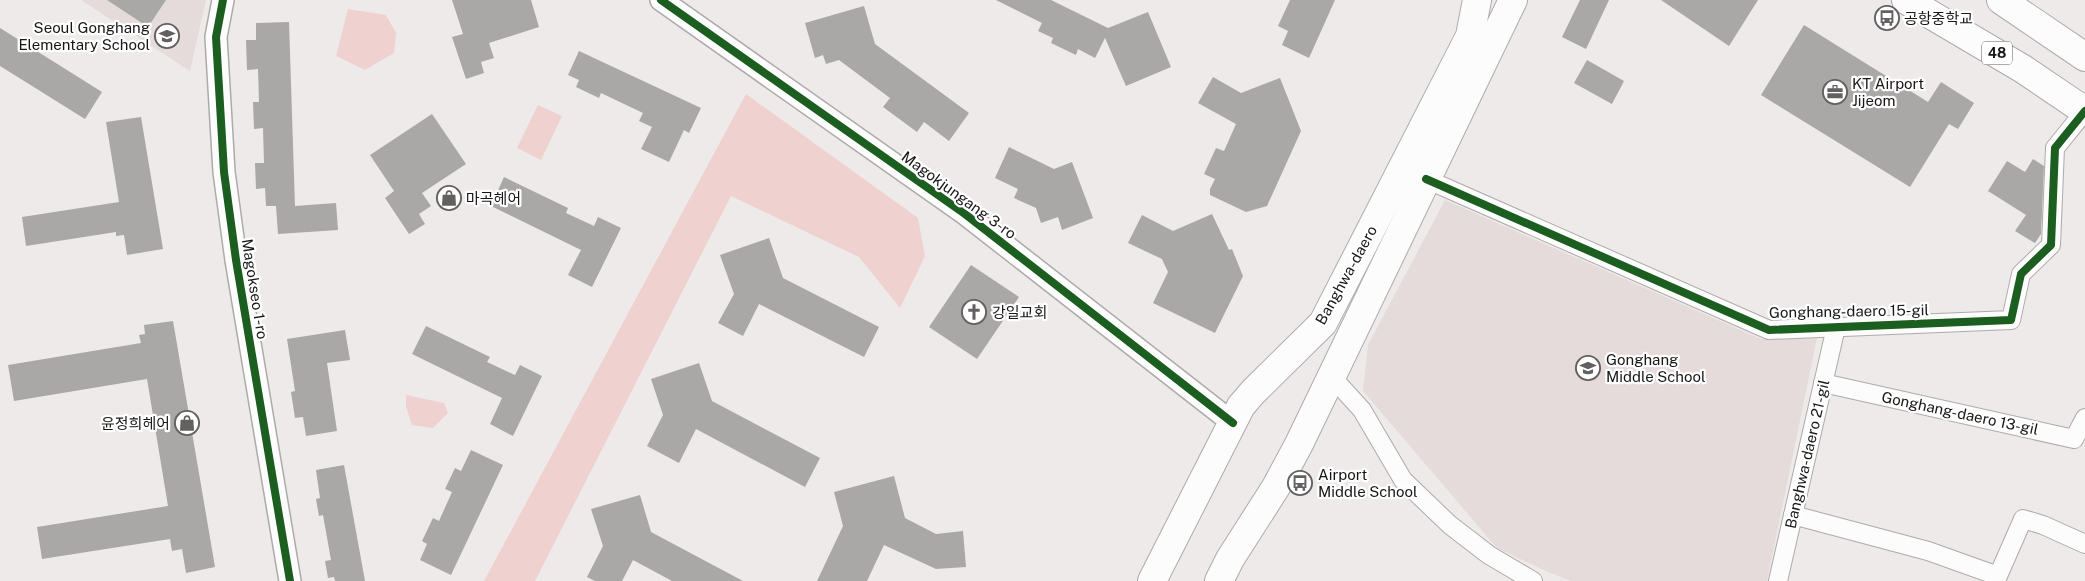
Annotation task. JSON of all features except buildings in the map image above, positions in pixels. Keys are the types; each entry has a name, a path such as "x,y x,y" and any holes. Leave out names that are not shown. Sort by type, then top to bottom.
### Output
{"main road":[{"name":"Banghwa-daero","path":"1152,581 1241,406 1323,323 1470,36 1477,0"},
{"name":"Banghwa-daero","path":"1219,581 1230,559 1276,488 1332,377 1513,0"},
{"name":"48","path":"1906,0 2023,68 2085,111"},
{"path":"2001,0 2085,56"}],"street":[{"name":"Magokseo 1-ro","path":"223,0 216,38 224,172 236,260 290,581"},
{"name":"Magokjungang 3-ro","path":"661,0 965,214 1233,423"},
{"name":"Gonghang-daero 15-gil","path":"1426,179 1769,330 2011,320 2021,274 2051,245 2055,148 2085,111"},
{"name":"Banghwa-daero 21-gil","path":"1778,581 1836,327"},
{"path":"1332,377 1362,410 1403,480 1450,525 1489,554 1533,581"},
{"name":"Gonghang-daero 13-gil","path":"1823,383 2074,439 2085,418"},
{"path":"1793,515 1928,550 1998,576 2023,519 2043,525 2085,544"}],"shaded area":[{"name":"Seoul Gonghang Elementary School","path":"81,0 206,0 190,71"},
{"path":"348,9 386,15 396,33 394,53 365,70 336,56"},
{"path":"746,94 918,218 925,256 900,308 859,257 731,196 535,581 484,581"},
{"path":"538,105 562,116 541,160 517,148"},
{"name":"Gonghang Middle School","path":"1445,200 1761,339 1818,333 1767,581 1571,581 1548,572 1497,548 1363,391 1368,345"},
{"path":"406,395 444,403 448,413 433,428 412,425 406,407"}],"cycle path":[{"path":"223,0 216,37 224,172 236,260 290,581"},
{"path":"661,0 965,214 1233,423"},
{"path":"1426,179 1769,330 2011,320 2021,274 2051,245 2055,148 2085,111"}],"place":[{"name":"공항중학교","path":"1887,18"},
{"name":"Seoul Gonghang Elementary School","path":"167,36"},
{"name":"KT Airport Jijeom","path":"1835,92"},
{"name":"마곡헤어","path":"449,198"},
{"name":"강일교회","path":"974,312"},
{"name":"Gonghang Middle School","path":"1588,368"},
{"name":"윤정희헤어","path":"187,423"},
{"name":"Airport Middle School","path":"1300,483"}]}
